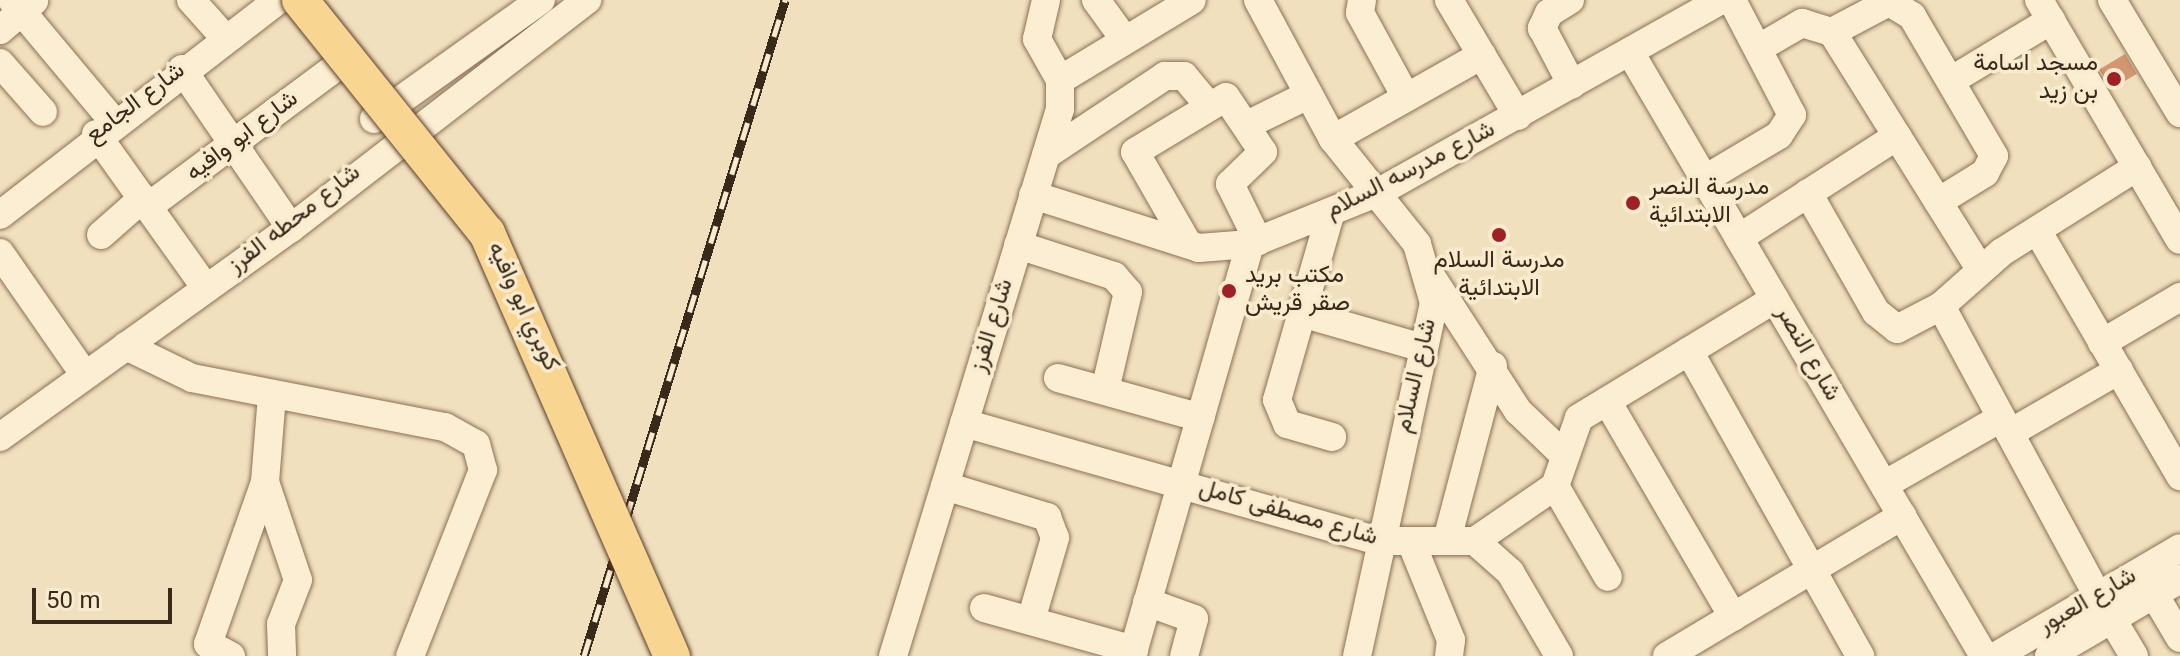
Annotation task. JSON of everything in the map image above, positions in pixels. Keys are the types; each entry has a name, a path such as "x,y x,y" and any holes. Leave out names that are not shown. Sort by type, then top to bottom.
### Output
{"main road":[{"name":"كوبري ابو وافيه","path":"300,0 487,233 672,656"},
{"name":"كوبري ابو وافيه","path":"324,0 505,228 696,656"}],"street":[{"path":"191,0 225,38"},
{"name":"شارع الجامع","path":"0,215 105,127 278,0"},
{"path":"288,0 393,142"},
{"path":"374,119 541,0"},
{"name":"شارع محطه الفرز","path":"3,428 126,346 291,228 393,142 587,0"},
{"path":"1046,0 1037,39 1060,80 1192,0"},
{"path":"1096,0 1125,40"},
{"name":"شارع السلام","path":"1258,0 1333,139 1379,192 1428,272 1434,303 1379,541 1357,656"},
{"path":"1362,0 1360,13 1406,97"},
{"path":"1449,0 1518,116"},
{"path":"1570,0 1549,13 1542,28 1572,85"},
{"path":"2112,0 2180,113"},
{"path":"1705,179 1788,127 1790,103 1759,48 1716,2"},
{"name":"شارع مدرسه السلام","path":"1033,195 1188,244 1254,242 1330,215 1379,192 1716,2"},
{"path":"1832,32 1889,2 1903,5 1952,80 1994,156 1985,173 1938,202"},
{"path":"0,30 23,4 105,127 146,202 206,288"},
{"path":"1952,80 2045,10 2180,240"},
{"path":"1759,48 1802,23 1832,32 1980,269"},
{"name":"شارع النصر","path":"1630,52 1984,656"},
{"path":"1333,139 1482,55"},
{"path":"0,63 43,112"},
{"name":"شارع ابو وافيه","path":"101,235 234,144 336,67"},
{"path":"182,69 291,228"},
{"path":"1046,155 1165,76 1184,76 1209,106"},
{"name":"شارع الفرز","path":"897,655 1046,155 1060,80"},
{"path":"1249,124 1308,95"},
{"path":"984,608 1133,653 1254,242 1230,184 1263,157 1249,124 1230,98 1209,106 1135,152 1188,244"},
{"path":"1739,238 1897,136"},
{"path":"1808,193 1884,323 1910,327 1941,306 1980,269 2137,167"},
{"path":"1330,215 1301,313 1278,414 1287,424 1332,437"},
{"path":"2037,230 2180,476"},
{"path":"1018,245 1114,276 1128,292 1105,390"},
{"path":"0,253 84,374"},
{"path":"1428,272 1493,366 1518,411 1562,453"},
{"path":"2102,343 2180,297"},
{"path":"1608,577 1555,486 1562,453 1579,418 1775,299"},
{"path":"1941,306 2134,656"},
{"path":"1301,313 1423,348"},
{"path":"126,346 192,378 445,427 476,444 483,470 410,656"},
{"path":"1689,351 1860,656"},
{"path":"1462,538 1493,366"},
{"path":"1884,485 2119,370"},
{"path":"1058,378 1201,418"},
{"path":"231,656 208,644 265,482 272,395"},
{"path":"1607,401 1733,617"},
{"name":"شارع مصطفى كامل","path":"964,423 1379,541 1462,538"},
{"path":"265,482 298,580 281,624 282,656"},
{"path":"945,486 1038,510 1053,526 1031,620"},
{"path":"1462,538 1555,486"},
{"path":"1667,656 1902,516"},
{"path":"1462,538 1510,572 1559,656"},
{"path":"1411,542 1451,640 1449,656"},
{"name":"شارع العبور","path":"2060,653 2105,608 2180,548"},
{"name":"شارع العبور","path":"1996,656 2105,608 2154,594 2180,579"},
{"path":"2154,594 2180,638"},
{"path":"1147,602 1192,615 1184,656"}],"building":[{"name":"مسجد اسامة بن زيد","path":"2125,54 2137,74 2111,89 2099,69"}],"railway":[{"path":"584,656 785,0"}],"place":[{"name":"مسجد اسامة بن زيد","path":"2114,79"},
{"name":"مدرسة النصر الابتدائية","path":"1633,203"},
{"name":"مدرسة السلام الابتدائية","path":"1499,235"},
{"name":"مكتب بريد صقر قريش","path":"1229,291"}]}
